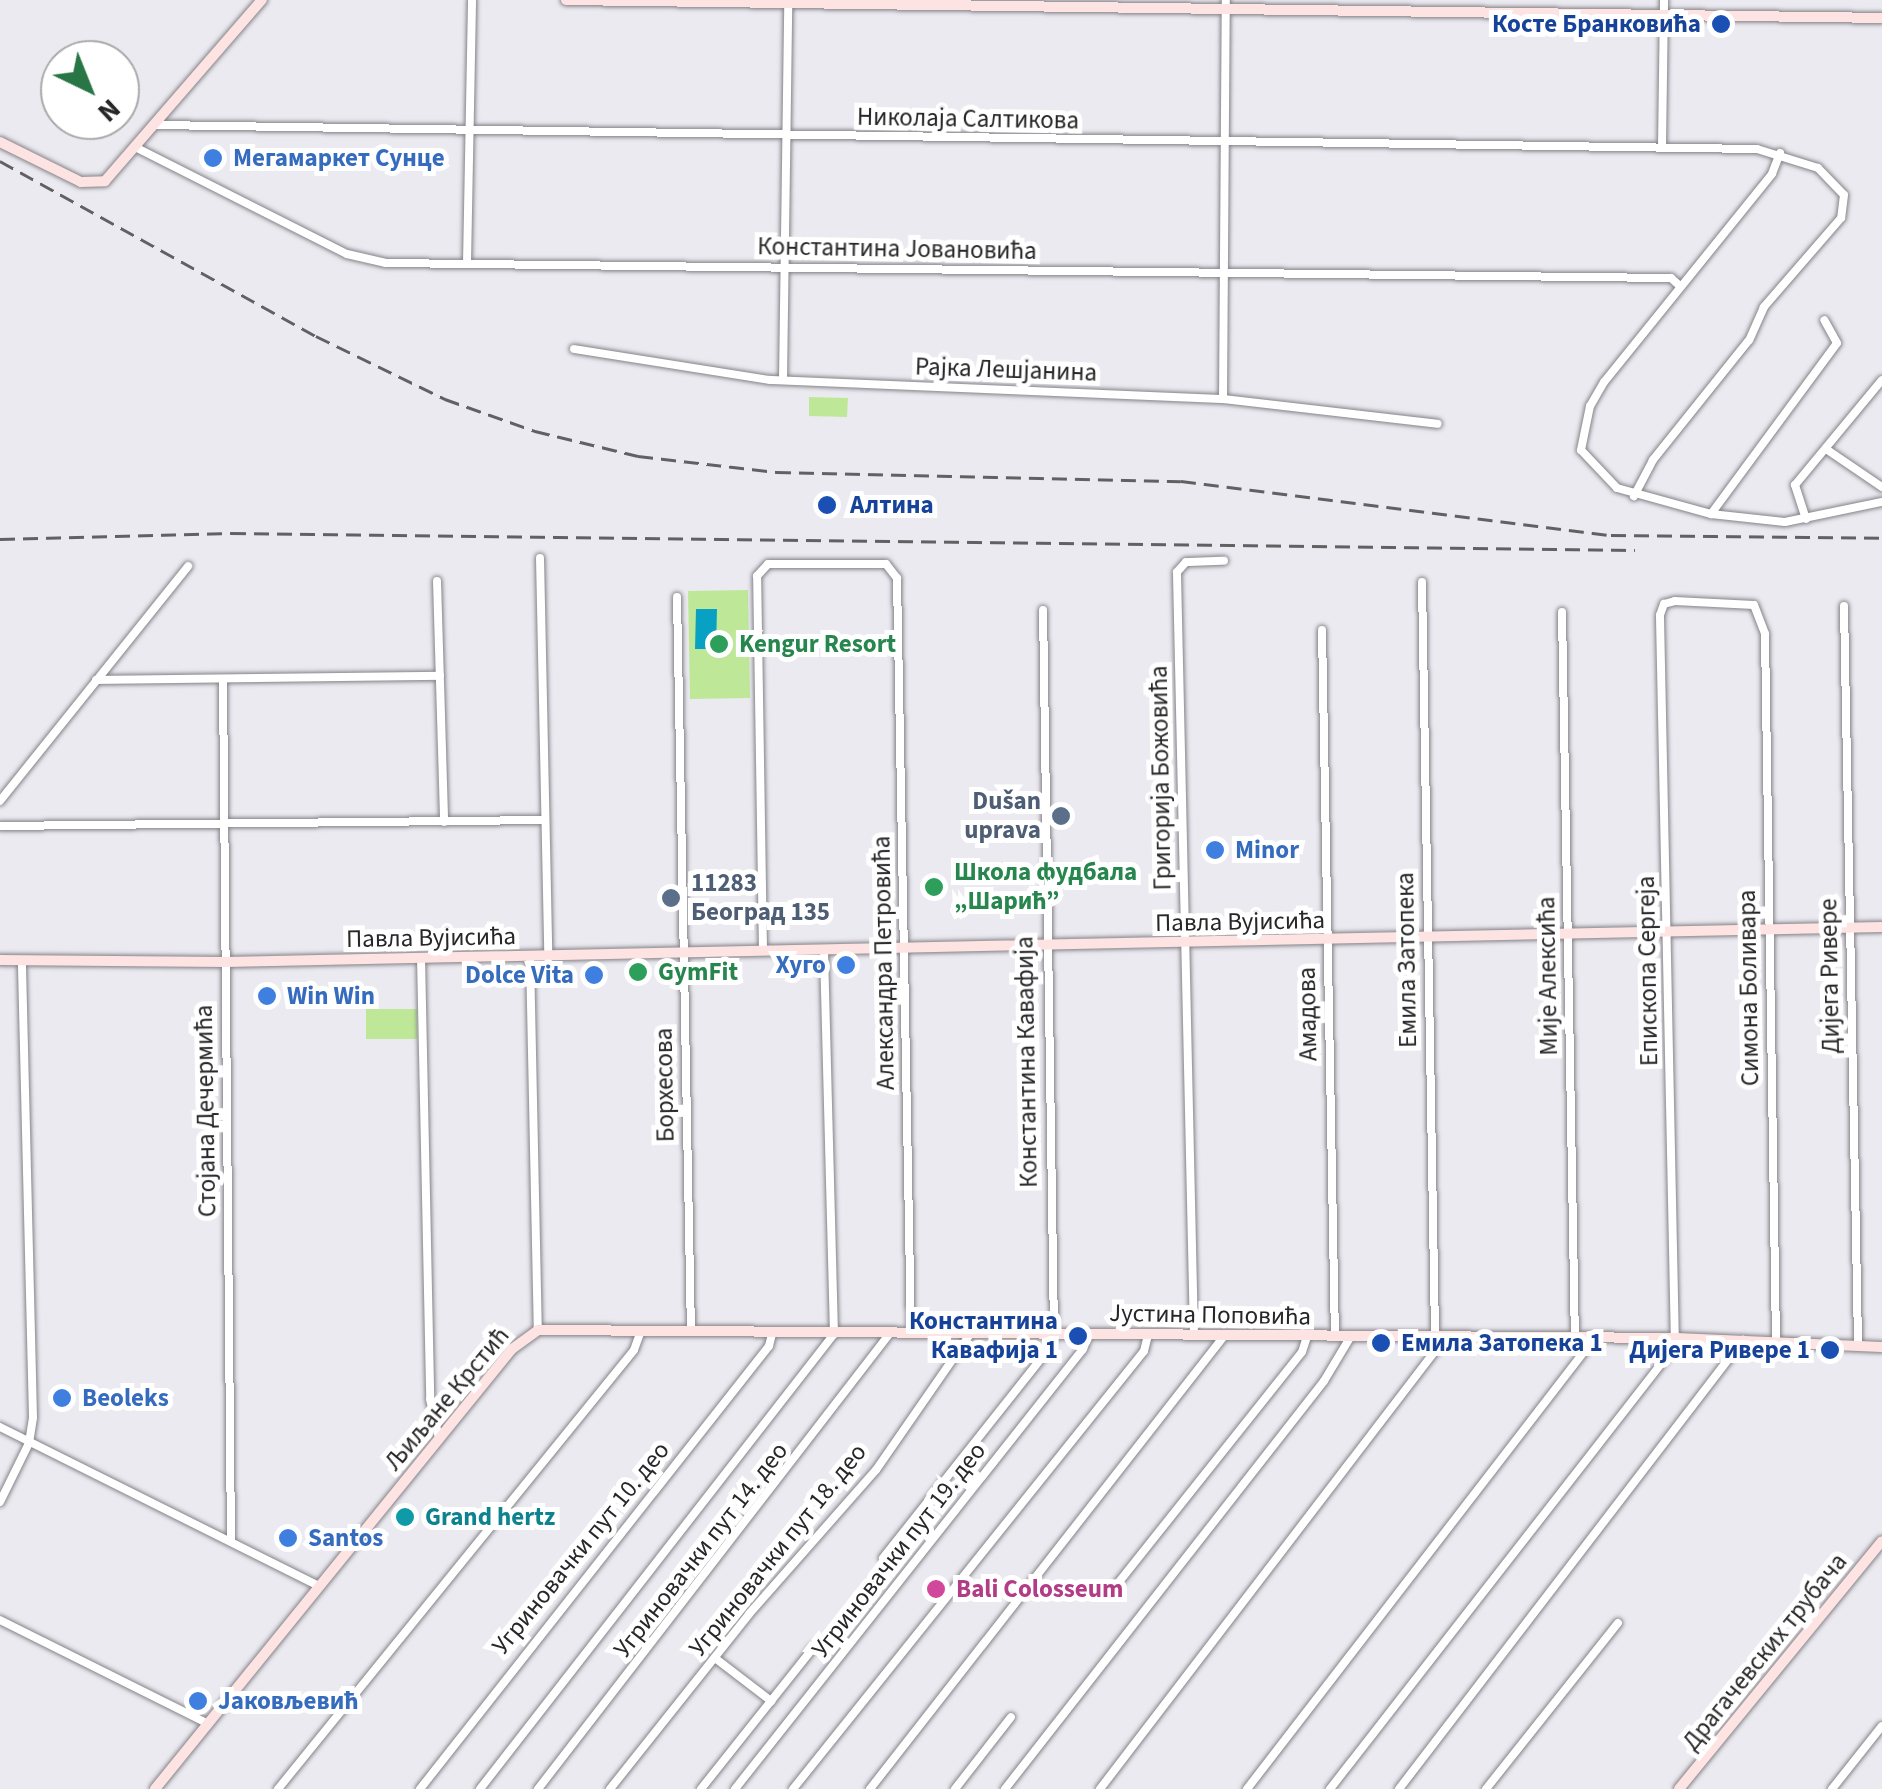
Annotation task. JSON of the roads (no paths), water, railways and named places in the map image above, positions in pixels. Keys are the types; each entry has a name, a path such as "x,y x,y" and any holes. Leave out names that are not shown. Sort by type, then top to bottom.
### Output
{"street":[{"path":"0,142 86,184 113,176 262,0"},
{"path":"466,263 472,0"},
{"path":"566,0 1226,4 1882,18"},
{"path":"1662,148 1664,0"},
{"path":"782,380 788,2"},
{"path":"1223,399 1220,272 1226,4"},
{"name":"Николаја Салтикова","path":"156,125 1780,153"},
{"name":"Константина Јовановића","path":"137,148 359,258 466,263 1671,278 1680,286"},
{"path":"1634,496 1652,460 1749,340 1764,307 1844,213 1844,195 1831,177 1780,153 1772,174 1604,382 1582,428 1581,450 1592,467 1634,496 1711,514 1768,522 1806,519 1882,502"},
{"path":"1711,514 1837,343 1824,320"},
{"name":"Рајка Лешјанина","path":"574,349 782,380 1223,399 1438,424"},
{"path":"1806,519 1794,488 1882,380"},
{"path":"1826,449 1882,487"},
{"path":"540,558 548,956"},
{"name":"Григорија Божовића","path":"1194,1335 1178,572 1186,562 1224,560"},
{"name":"Александра Петровића","path":"764,951 757,576 768,564 879,564 895,571 897,593 912,1332"},
{"path":"0,800 188,566"},
{"path":"437,581 444,822"},
{"name":"Емила Затопека","path":"1422,582 1426,938 1440,1338"},
{"name":"Борхесова","path":"677,598 691,1332"},
{"name":"Симона Боливара","path":"1664,604 1754,604 1765,634 1776,1342"},
{"name":"Епископа Сергеја","path":"1664,604 1676,1338"},
{"name":"Дијега Ривере","path":"1844,606 1858,1345"},
{"name":"Константина Кавафија","path":"1043,610 1044,946 1054,1332"},
{"name":"Мије Алексића","path":"1562,612 1575,1339"},
{"name":"Амадова","path":"1322,630 1335,1336"},
{"path":"96,680 440,676"},
{"name":"Стојана Дечермића","path":"223,680 231,1541"},
{"path":"0,826 225,828 543,820"},
{"name":"Павла Вујисића","path":"0,960 226,962 1882,927"},
{"path":"480,1789 834,1334 824,951"},
{"name":"Љиљане Крстић","path":"155,1789 512,1349 538,1330 530,956"},
{"path":"421,957 430,1399 440,1438"},
{"path":"0,1502 29,1442 22,960"},
{"name":"Јустина Поповића","path":"538,1330 1676,1338 1882,1347"},
{"path":"278,1789 634,1350 641,1331"},
{"path":"883,1558 1050,1346 1054,1332"},
{"name":"Угриновачки пут 14. део","path":"538,1789 890,1333"},
{"name":"Угриновачки пут 18. део","path":"610,1789 715,1658 870,1477 971,1333"},
{"name":"Угриновачки пут 19. део","path":"735,1789 1083,1350 1089,1333"},
{"name":"Угриновачки пут 10. део","path":"420,1789 770,1346 772,1334"},
{"path":"792,1789 1138,1358 1148,1335"},
{"path":"870,1789 1224,1336"},
{"path":"1005,1789 1333,1370 1351,1336"},
{"path":"1115,1587 1302,1352 1307,1337"},
{"path":"1100,1789 1440,1338"},
{"path":"1330,1789 1658,1373 1676,1338"},
{"path":"1247,1789 1593,1340"},
{"path":"1399,1789 1634,1490 1743,1340"},
{"path":"0,1427 320,1586"},
{"name":"Драгачевских трубача","path":"1679,1789 1882,1541"},
{"path":"0,1620 209,1724"},
{"path":"1486,1789 1618,1623"},
{"path":"701,1789 814,1647"},
{"path":"715,1658 771,1701"},
{"path":"955,1789 1011,1717"},
{"path":"1832,1789 1882,1726"}],"water":[{"path":"696,609 717,609 716,649 695,649"}],"railway":[{"path":"0,161 316,336 445,399 535,431 638,456 776,472 1181,481 1611,535 1882,538"},
{"path":"0,539 231,533 1635,550"}],"place":[{"name":"Косте Бранковића","path":"1721,24"},
{"name":"Мегамаркет Сунце","path":"213,158"},
{"name":"Алтина","path":"827,505"},
{"name":"Kengur Resort","path":"719,644"},
{"name":"Dušan uprava","path":"1061,816"},
{"name":"Minor","path":"1215,850"},
{"name":"Школа фудбала „Шарић”","path":"934,887"},
{"name":"11283 Београд 135","path":"671,898"},
{"name":"Хуго","path":"846,965"},
{"name":"GymFit","path":"638,972"},
{"name":"Dolce Vita","path":"594,975"},
{"name":"Win Win","path":"267,996"},
{"name":"Константина Кавафија 1","path":"1078,1336"},
{"name":"Емила Затопека 1","path":"1381,1343"},
{"name":"Дијега Ривере 1","path":"1830,1350"},
{"name":"Beoleks","path":"62,1398"},
{"name":"Grand hertz","path":"405,1517"},
{"name":"Santos","path":"288,1538"},
{"name":"Bali Colosseum","path":"936,1589"},
{"name":"Јаковљевић","path":"198,1701"}]}
